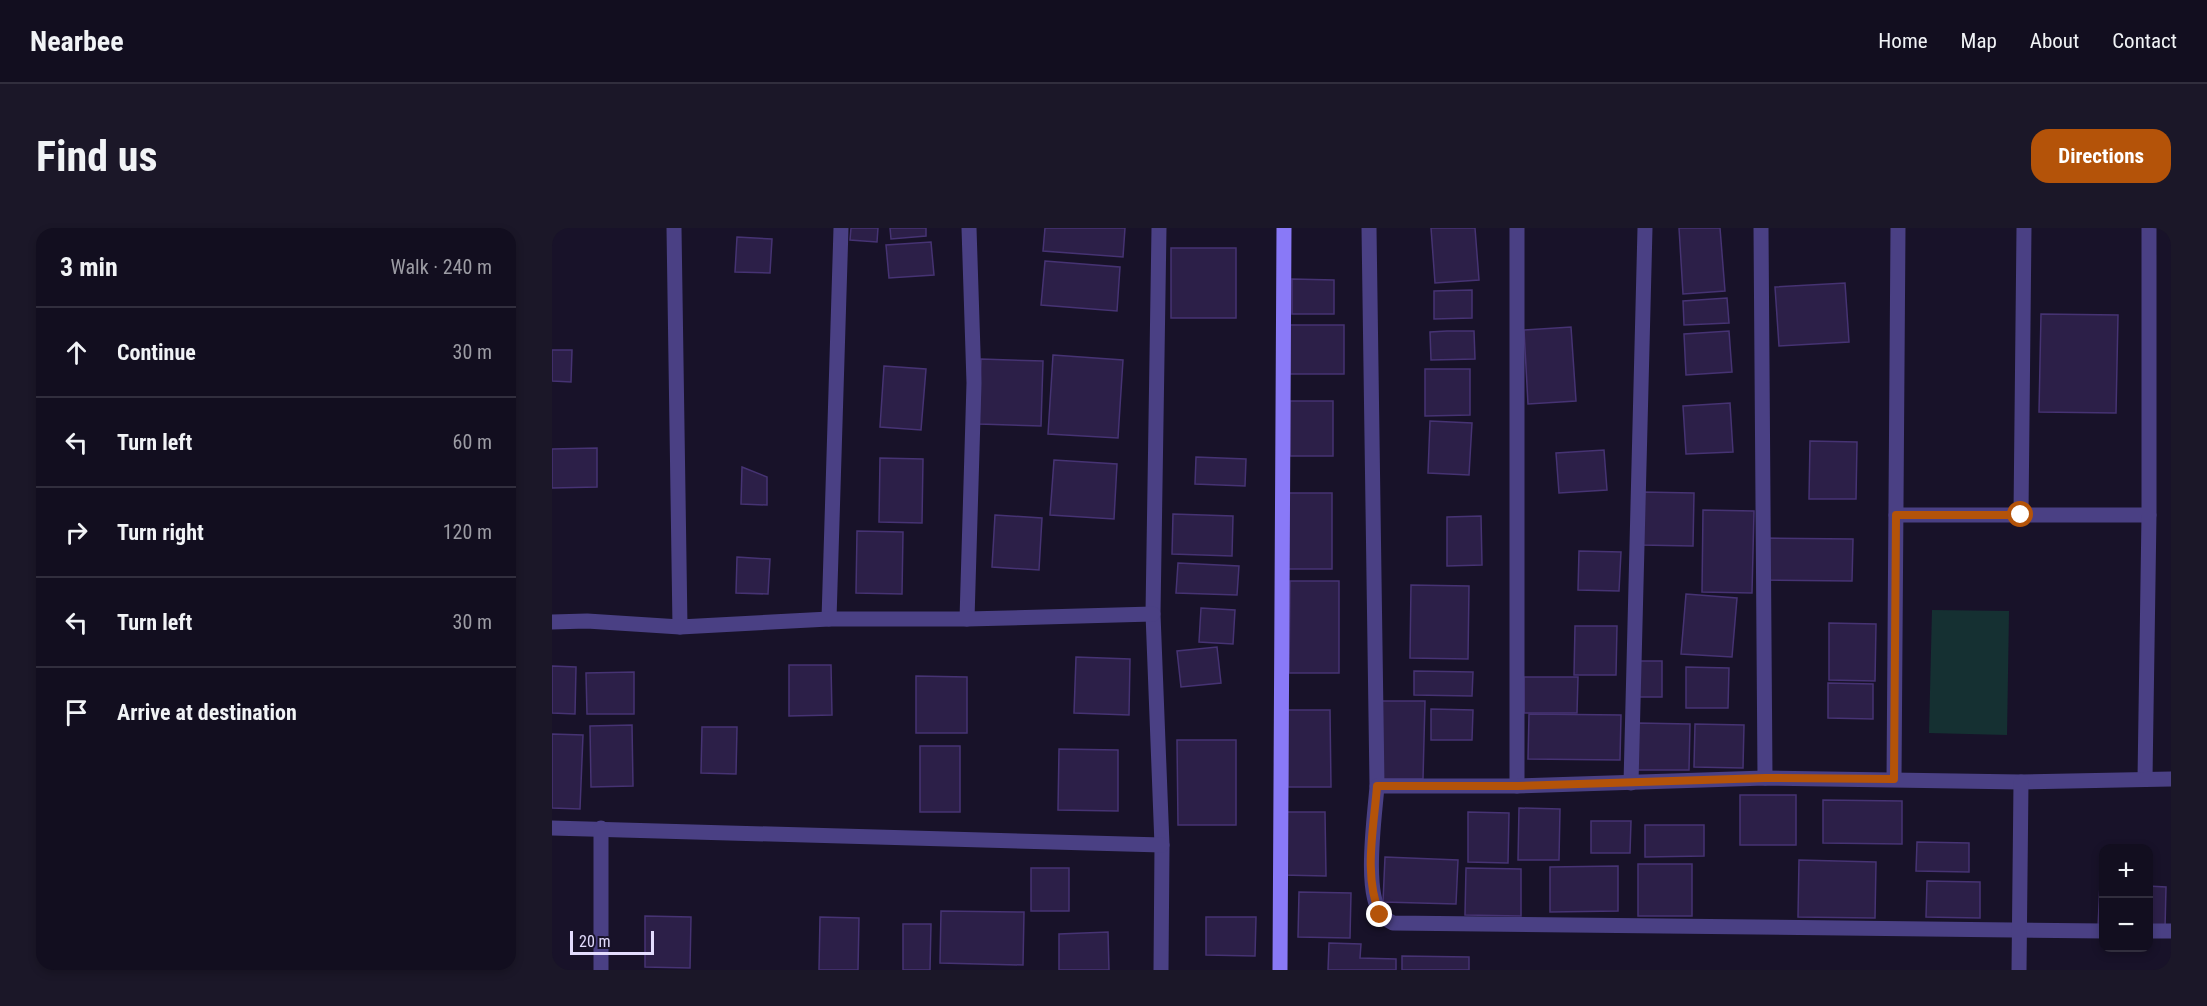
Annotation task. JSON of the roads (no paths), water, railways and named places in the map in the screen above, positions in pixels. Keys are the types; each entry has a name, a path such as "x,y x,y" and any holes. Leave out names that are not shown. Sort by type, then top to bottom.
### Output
{"street":[{"path":"674,228 680,627"},
{"path":"829,619 841,228"},
{"path":"967,619 974,383 969,228"},
{"path":"1159,228 1153,614 1162,845 1161,970"},
{"path":"1280,970 1284,228"},
{"path":"1369,228 1377,786 1371,874 1374,900 1380,915 1393,924 2099,931"},
{"path":"1517,228 1518,786"},
{"path":"1631,783 1645,228"},
{"path":"1761,228 1765,778"},
{"path":"1894,779 1898,228"},
{"path":"2021,515 2024,228"},
{"path":"2145,779 2149,515 2149,228"},
{"path":"1896,515 2149,515"},
{"path":"552,622 587,621 680,627 829,619 967,619 1153,614"},
{"path":"1377,786 1518,786 1765,778 2021,782 2171,779"},
{"path":"2019,970 2021,782"},
{"path":"552,828 1162,845"},
{"path":"601,828 601,970"},
{"path":"2153,931 2171,931"}]}
